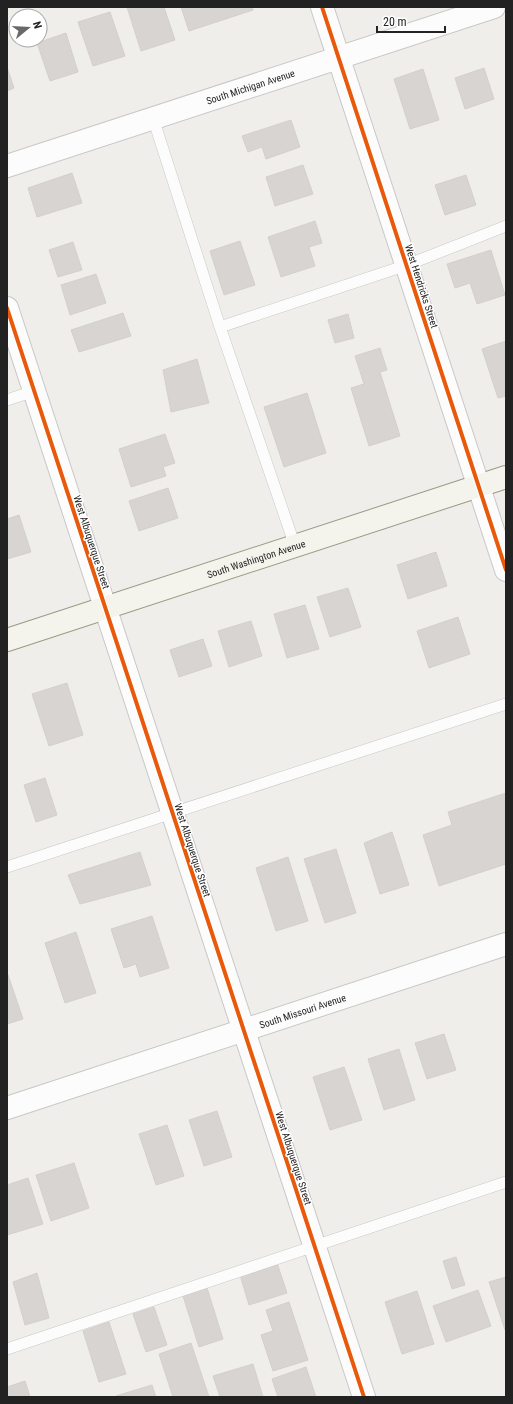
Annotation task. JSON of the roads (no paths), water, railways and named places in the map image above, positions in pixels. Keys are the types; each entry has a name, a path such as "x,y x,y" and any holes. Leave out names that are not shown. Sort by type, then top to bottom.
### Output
{"street":[{"name":"West Hendricks Street","path":"322,7 506,570"},
{"name":"South Michigan Avenue","path":"7,166 494,7"},
{"name":"West Albuquerque Street","path":"7,308 364,1397"},
{"name":"South Washington Avenue","path":"7,640 506,477"},
{"name":"South Missouri Avenue","path":"7,1108 506,944"}],"lane":[{"path":"153,118 220,327 295,546"},
{"path":"220,327 407,265 506,226"},
{"path":"7,400 34,391"},
{"path":"7,867 506,704"},
{"path":"7,1349 506,1182"}]}
